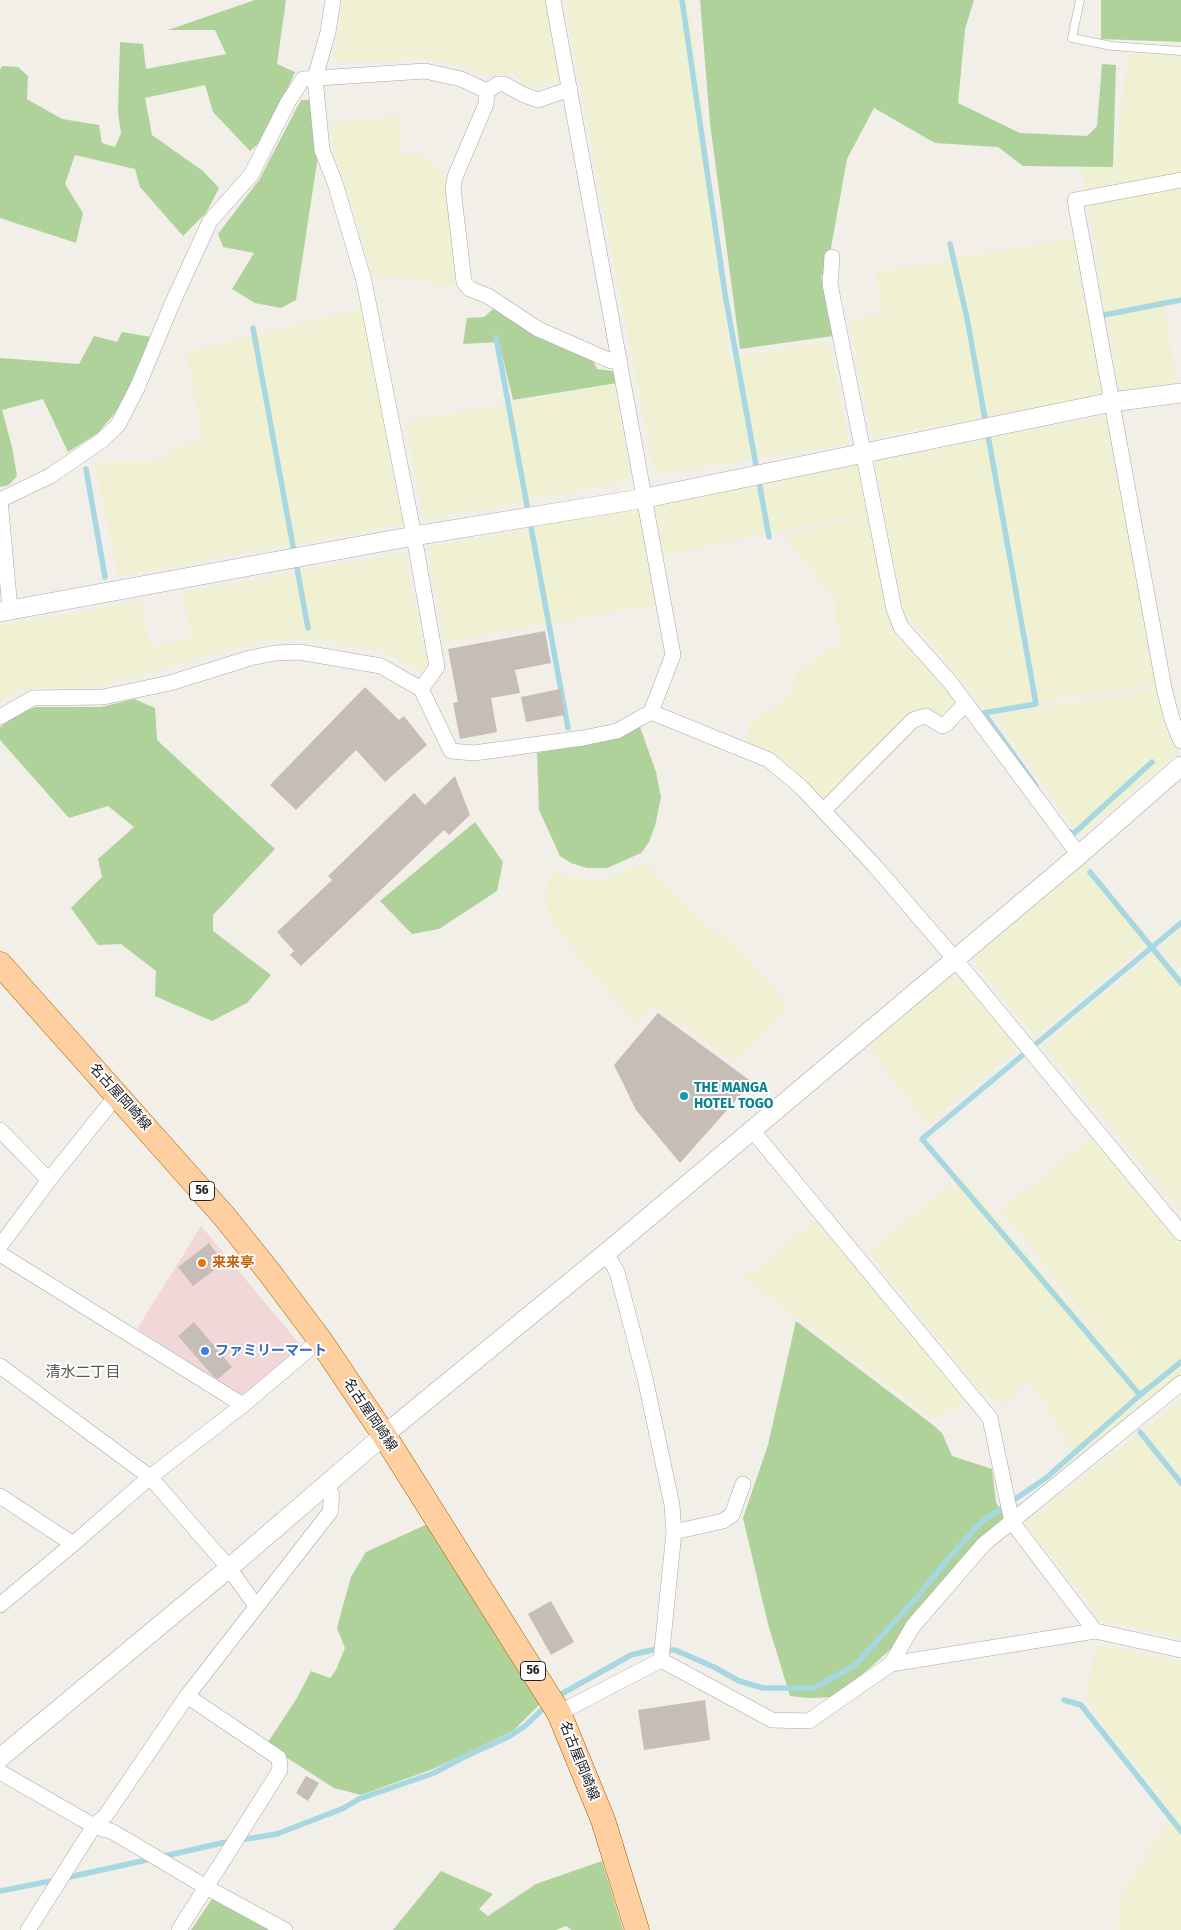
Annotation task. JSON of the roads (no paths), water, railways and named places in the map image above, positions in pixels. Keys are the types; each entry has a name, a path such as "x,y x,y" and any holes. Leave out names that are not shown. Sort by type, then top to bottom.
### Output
{"main road":[{"name":"名古屋岡崎線","path":"0,964 224,1216 320,1340 384,1434 559,1713 603,1820 637,1930"}],"street":[{"path":"333,0 328,32 315,78 322,150 335,183 364,281 414,536 437,667 421,690"},
{"path":"0,717 33,698 103,697 170,683 221,666 275,653 299,652 381,666 421,690 452,752 474,753 583,738 617,731 651,712 673,655 554,0"},
{"path":"487,91 461,79 426,71 303,79 288,102 251,175 210,221 172,304 138,386 118,425 101,441 50,476 0,500 5,610 414,536 646,498 1112,402 1181,392"},
{"path":"487,91 498,84 504,84 538,100 570,89"},
{"path":"487,91 486,104 455,177 453,188 464,282 470,289 488,296 538,329 611,361 620,361"},
{"path":"1181,180 1075,200 1164,688 1172,719 1181,741"},
{"path":"832,257 830,284 894,609 901,627 950,682 1079,855"},
{"path":"824,810 913,720 926,716 942,726 966,703"},
{"path":"651,712 769,760 801,787 824,810 954,958 1181,1233"},
{"path":"0,1758 229,1568 384,1434 606,1253 954,958 1079,855 1181,766"},
{"path":"0,1246 117,1094"},
{"path":"0,1130 49,1180"},
{"path":"752,1130 990,1418 1012,1522 1095,1631"},
{"path":"606,1253 617,1272 645,1378 672,1505 674,1532 662,1660"},
{"path":"0,1254 243,1406"},
{"path":"0,1605 150,1477 243,1406 320,1340"},
{"path":"0,1366 150,1477 229,1568 256,1606"},
{"path":"891,1664 913,1626 984,1544 1181,1384"},
{"path":"28,1930 94,1826 106,1815 187,1696 330,1512 332,1495 326,1484"},
{"path":"674,1532 723,1521 732,1515 743,1484"},
{"path":"0,1496 73,1544"},
{"path":"662,1660 772,1720 808,1721 891,1664 1095,1631 1181,1650"},
{"path":"559,1713 662,1660"},
{"path":"179,1930 280,1770 279,1758 187,1696"},
{"path":"0,1772 94,1826 113,1832 285,1930"}],"lane":[{"path":"1080,0 1072,38 1112,46 1181,51"}],"waterway":[{"path":"682,0 725,294 769,537"},
{"path":"950,244 967,318 1036,704 984,713 1036,786"},
{"path":"1104,315 1181,300"},
{"path":"253,328 308,628"},
{"path":"496,337 568,728"},
{"path":"86,469 105,577"},
{"path":"1070,832 1072,835 1152,762"},
{"path":"1090,872 1181,983"},
{"path":"1140,1395 922,1139 1181,923"},
{"path":"556,1697 631,1655 652,1650 675,1650 714,1667 739,1681 763,1688 814,1688 855,1665 918,1596 980,1523 1046,1478 1140,1395 1181,1362"},
{"path":"1140,1432 1181,1483"},
{"path":"1064,1700 1081,1705 1181,1831"},
{"path":"160,1857 222,1843 277,1834 344,1808 359,1799 434,1773 510,1736 525,1726 547,1705"},
{"path":"65,1878 151,1859"},
{"path":"0,1891 56,1880"}],"place":[{"name":"THE MANGA HOTEL TOGO","path":"684,1096"},
{"name":"来来亭","path":"202,1263"},
{"name":"ファミリーマート","path":"205,1351"}],"district":[{"name":"清水二丁目","path":"83,1373"}]}
